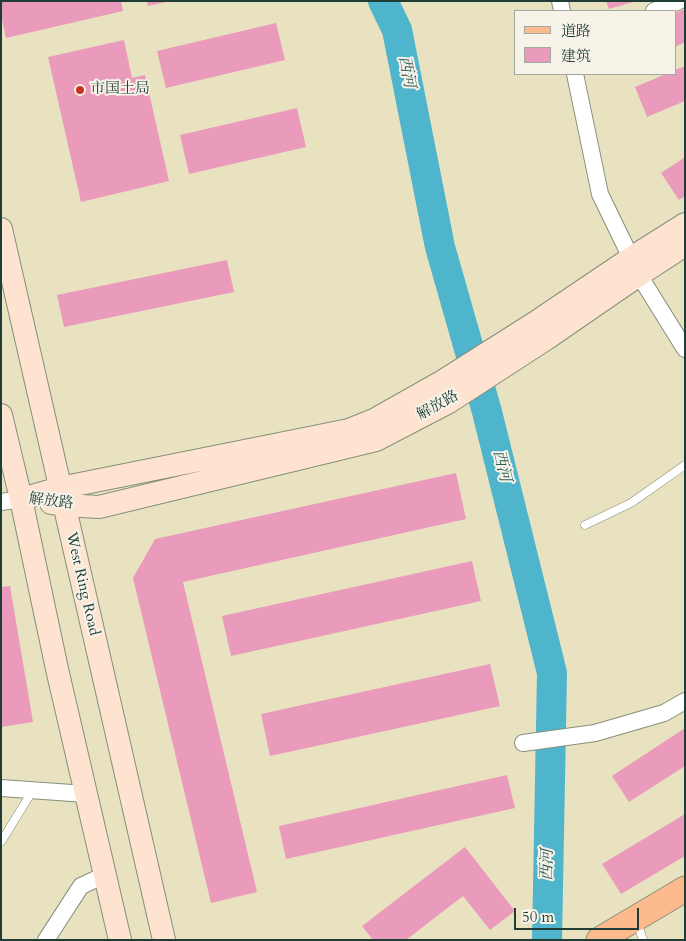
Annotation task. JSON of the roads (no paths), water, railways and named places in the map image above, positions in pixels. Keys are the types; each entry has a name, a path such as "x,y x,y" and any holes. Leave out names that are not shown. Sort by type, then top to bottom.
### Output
{"main road":[{"name":"解放路","path":"11,501 62,497 99,507 376,440 446,391 540,332 635,267 685,224"},
{"name":"West Ring Road","path":"1,229 164,940"},
{"name":"解放路","path":"635,267 685,245"},
{"path":"1,415 11,501 55,660 120,940"},
{"path":"603,938 640,929 685,889"}],"street":[{"path":"656,10 679,1"},
{"path":"575,75 600,194 635,267 685,349"},
{"path":"523,743 595,733 664,713 685,701"},
{"path":"1,788 86,794"},
{"path":"46,940 81,886 105,875"}],"lane":[{"path":"585,525 631,503 685,466"},
{"path":"1,842 33,790"}],"waterway":[{"name":"西河","path":"383,1 397,30 440,247 487,412 552,673 547,940"}],"place":[{"name":"市国土局","path":"80,90"}]}
